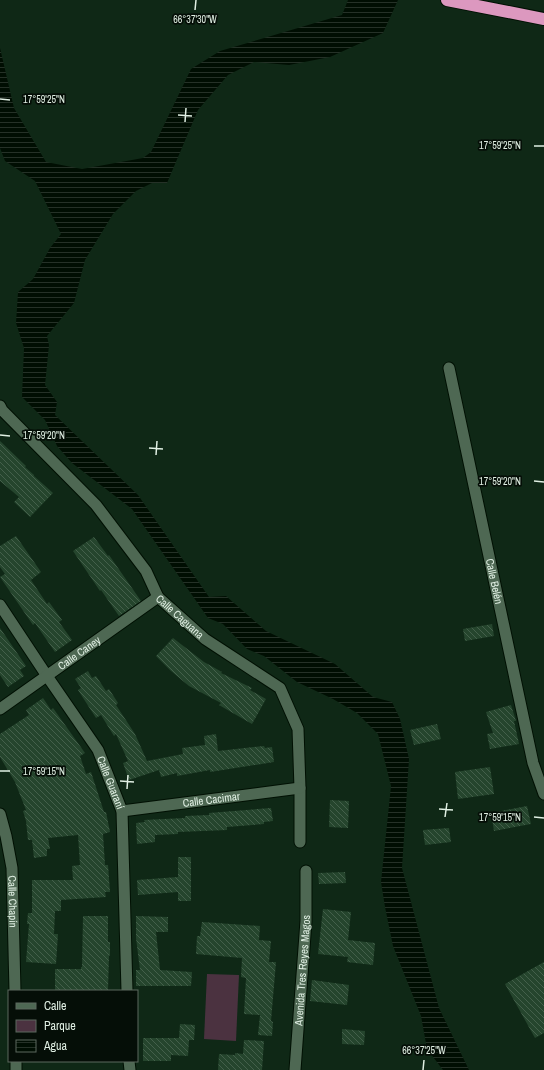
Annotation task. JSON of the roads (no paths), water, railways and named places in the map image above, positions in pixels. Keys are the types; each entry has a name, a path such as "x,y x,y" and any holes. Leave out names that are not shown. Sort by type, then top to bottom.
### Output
{"highway":[{"path":"448,0 544,19"}],"street":[{"name":"Calle Belén","path":"449,368 532,763 544,794"},
{"name":"Calle Caguana","path":"0,406 2,410 96,505 146,571 158,597 205,639 280,688 298,729 300,842"},
{"name":"Calle Caney","path":"0,710 158,597"},
{"name":"Calle Guaraní","path":"0,605 98,750 122,811 127,990"},
{"name":"Calle Cacimar","path":"122,811 300,788"},
{"name":"Calle Chapín","path":"0,814 12,868 15,990"},
{"name":"Avenida Tres Reyes Magos","path":"295,1070 306,921 306,871"}],"water":[{"path":"348,0 398,0 383,33 330,57 289,65 254,62 228,75 198,110 167,183 152,183 136,191 113,214 85,260 74,303 47,336 49,345 45,385 57,402 55,415 138,495 209,597 226,596 266,631 335,664 373,697 392,702 400,719 409,759 402,868 439,1008 469,1070 443,1070 427,1049 421,1016 393,946 381,882 391,786 378,734 357,713 333,699 297,682 264,656 247,649 223,624 208,618 132,509 72,463 57,446 45,420 22,397 24,348 16,323 18,292 33,279 50,248 61,234 35,181 5,161 0,148 0,48 14,108 46,162 82,169 143,158 151,152 191,69 220,51 342,15"}]}
